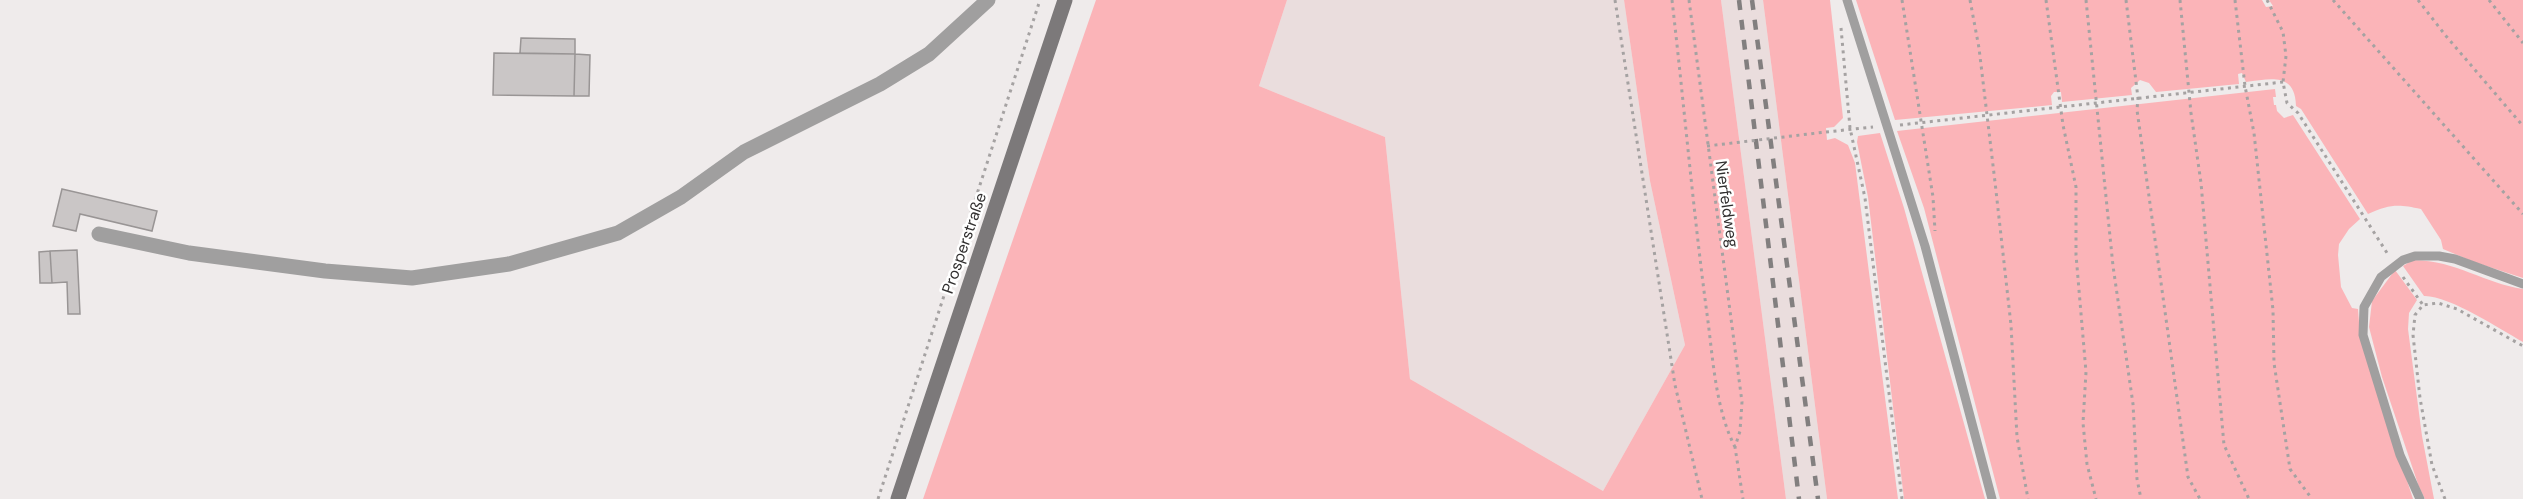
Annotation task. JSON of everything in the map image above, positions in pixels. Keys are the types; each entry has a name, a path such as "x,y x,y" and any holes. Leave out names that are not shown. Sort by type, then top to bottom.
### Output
{"main road":[{"name":"Prosperstraße","path":"898,499 1065,0"}],"street":[{"path":"99,234 189,253 336,272 412,278 509,264 618,233 681,197 744,152 880,84 929,54 988,0"}],"lane":[{"path":"1847,0 1925,246 1992,499"},
{"path":"2420,499 2400,454 2362,326 2364,307 2382,277 2396,268 2403,260 2415,256 2439,256 2523,284"}],"path":[{"path":"878,499 1040,0"},
{"path":"1615,0 1675,385 1702,499"},
{"path":"1672,0 1698,250 1712,352 1727,432 1735,447"},
{"path":"1689,0 1707,146"},
{"path":"1902,0 1933,197 1936,236 1925,246"},
{"path":"1970,0 1979,48 2011,325 2017,436 2028,499"},
{"path":"2046,0 2061,107 2076,187 2076,255 2086,372 2083,423 2087,464 2096,499"},
{"path":"2086,0 2113,266 2133,404 2140,499"},
{"path":"2126,0 2138,110 2183,446 2188,477 2199,499"},
{"path":"2180,0 2201,183 2224,445 2249,499"},
{"path":"2235,0 2245,86 2254,133 2273,310 2274,363 2290,469 2312,499"},
{"path":"2267,0 2283,32 2286,56 2283,82 2287,103 2298,112 2396,268 2423,305"},
{"path":"2333,0 2523,214"},
{"path":"2418,0 2523,126"},
{"path":"2489,0 2523,43"},
{"path":"1840,23 1850,128 1865,198 1902,499"},
{"path":"1898,125 2283,82"},
{"name":"Nierfeldweg","path":"1743,499 1735,447 1740,431 1742,402 1707,146 1850,128 1875,127"},
{"path":"2445,499 2432,465 2413,335 2415,315 2423,305 2438,303 2457,309 2523,346"}],"shaded area":[{"path":"1096,0 1287,0 1259,86 1385,137 1410,379 1603,491 1685,345 1650,181 1624,0 1721,0 1786,499 923,499"},
{"path":"1287,0 1624,0 1650,181 1685,345 1603,491 1410,379 1385,137 1259,86"},
{"path":"1721,0 1763,0 1827,499 1786,499"},
{"path":"1763,0 1830,0 1843,118 1834,127 1826,128 1827,140 1835,138 1848,145 1855,163 1898,499 1827,499"},
{"path":"1856,0 2262,0 2266,7 2273,6 2269,0 2523,0 2523,278 2443,249 2441,240 2421,209 2394,206 2368,214 2301,109 2296,106 2295,95 2291,87 2280,80 2246,82 2242,73 2238,74 2239,84 2156,92 2149,83 2140,80 2131,88 2132,95 2062,102 2061,92 2054,92 2051,96 2052,105 1895,120"},
{"path":"2275,89 2276,97 2273,97 2277,111 2284,118 2293,115 2360,219 2349,229 2339,244 2341,287 2352,308 2358,309 2360,335 2413,499 2000,499 1924,208 1897,131"},
{"path":"1880,133 1904,208 1985,499 1904,499 1868,197 1857,142 1858,136"},
{"path":"2413,260 2444,264 2523,289 2523,342 2460,307 2434,297 2424,296 2403,266"},
{"path":"2395,270 2417,300 2409,313 2408,329 2422,436 2434,499 2425,499 2419,487 2382,377 2369,327 2372,301"}],"building":[{"path":"521,38 575,39 575,54 520,53"},
{"path":"494,53 575,54 574,96 493,95"},
{"path":"575,54 590,55 589,96 574,96"},
{"path":"62,189 157,211 152,231 80,214 76,231 53,226"},
{"path":"77,250 80,314 68,314 67,282 52,283 50,251"},
{"path":"50,251 52,283 40,283 39,252"}],"railway":[{"path":"1739,0 1799,499"},
{"path":"1752,0 1818,499"}]}
